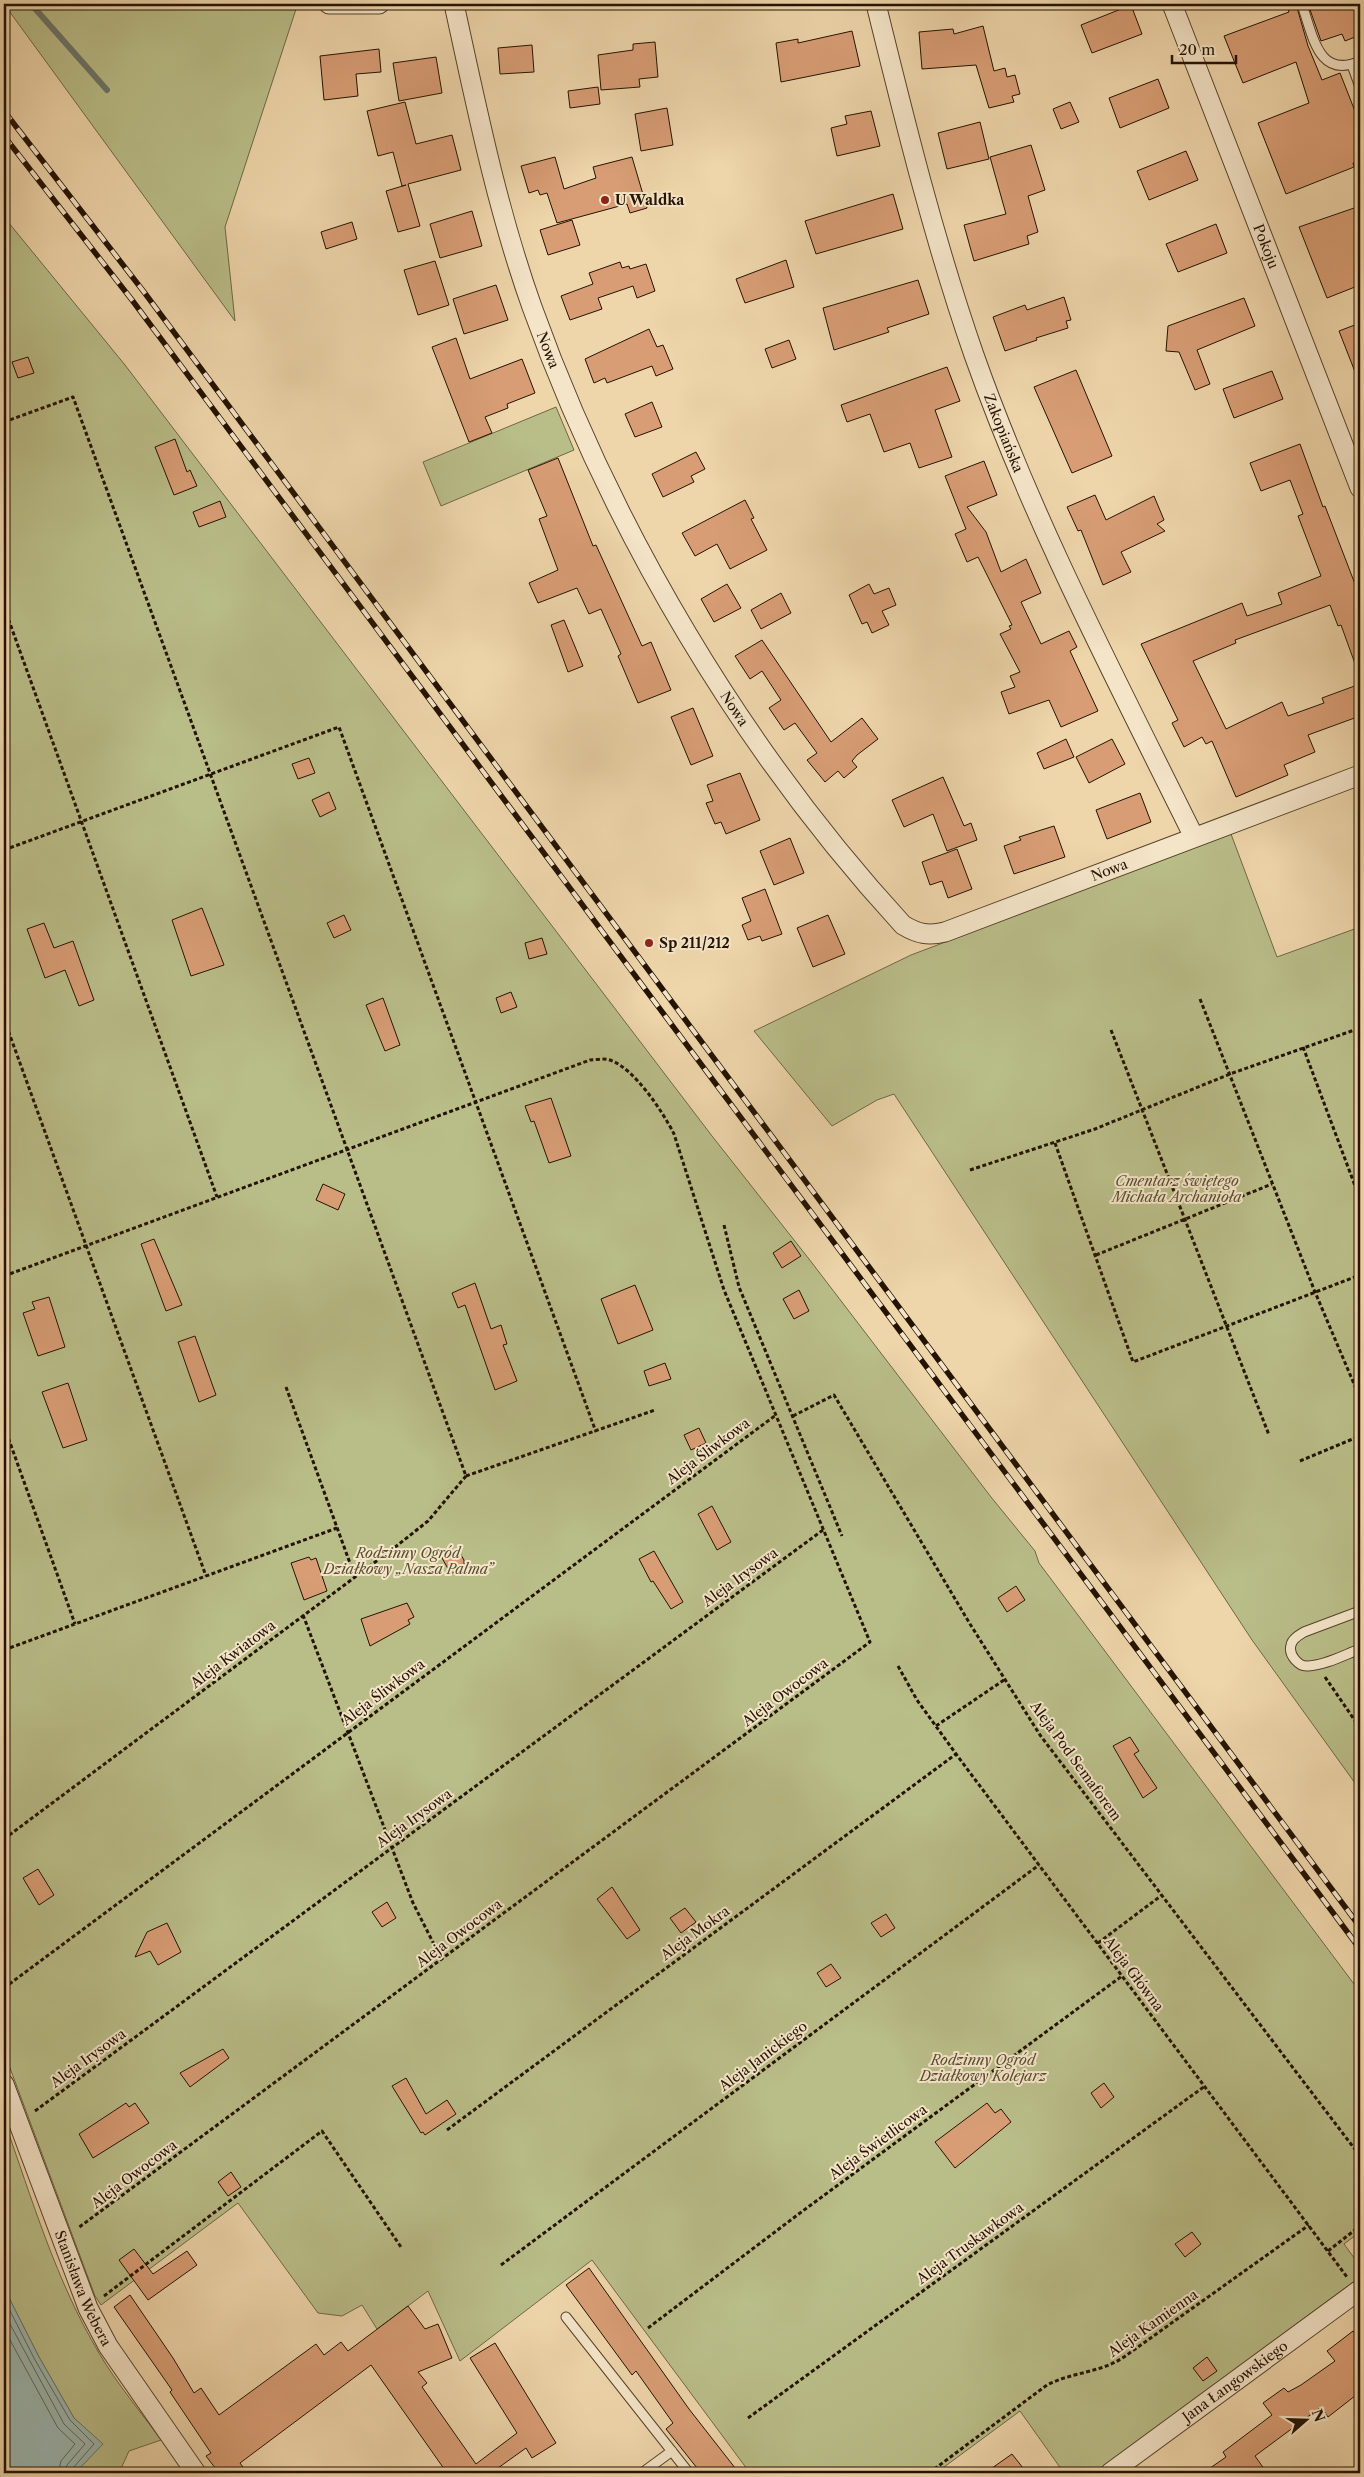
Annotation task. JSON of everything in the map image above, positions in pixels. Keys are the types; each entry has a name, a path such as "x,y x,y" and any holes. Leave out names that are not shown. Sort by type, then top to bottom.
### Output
{"street":[{"path":"329,4 379,4"},
{"name":"Nowa","path":"454,4 485,142 507,228 528,296 574,416 612,497 680,619 757,742 803,804 886,907 903,925 916,933 931,935 945,932 1360,775"},
{"name":"Zakopiańska","path":"876,4 933,226 957,304 1004,432 1075,595 1194,838"},
{"name":"Pokoju","path":"1172,4 1360,488"},
{"name":"Stanisława Webera","path":"4,2084 86,2304 108,2346 194,2472"},
{"name":"Jana Łangowskiego","path":"1110,2473 1359,2292"}],"lane":[{"path":"1302,5 1320,54 1327,62 1335,66 1356,63 1360,87"},
{"path":"1360,1611 1304,1632 1296,1637 1291,1645 1291,1653 1297,1662 1305,1667 1316,1665 1360,1649"},
{"path":"566,2317 688,2473"},
{"path":"642,2473 672,2451"}],"path":[{"path":"4,422 73,396 466,1476 655,1410"},
{"path":"4,607 218,1198"},
{"path":"4,850 339,727 596,1432"},
{"path":"1357,966 1360,978"},
{"path":"1200,1000 1315,1292 1360,1398"},
{"path":"4,1019 206,1576"},
{"path":"970,1170 1055,1142 1142,1110 1230,1074 1360,1028"},
{"path":"1111,1030 1269,1435"},
{"path":"1304,1047 1360,1198"},
{"path":"4,1276 590,1060 608,1060 620,1065 652,1098 664,1113 674,1134 724,1290 823,1530"},
{"path":"1055,1142 1133,1362 1360,1275"},
{"path":"1096,1255 1272,1184"},
{"path":"724,1225 739,1287 842,1536"},
{"path":"286,1387 354,1577"},
{"name":"Aleja Pod Semaforem","path":"793,1416 834,1395 1004,1680 1040,1735 1360,2156"},
{"name":"Aleja Śliwkowa","path":"4,1988 776,1415"},
{"path":"4,1426 75,1624"},
{"path":"1300,1461 1360,1436"},
{"name":"Aleja Kwiatowa","path":"4,1839 428,1521 466,1476"},
{"path":"4,1650 337,1528"},
{"name":"Aleja Owocowa","path":"61,2241 870,1642 823,1530"},
{"name":"Aleja Irysowa","path":"18,2124 823,1530"},
{"path":"303,1615 413,1903 442,1960"},
{"path":"1316,1665 1360,1728"},
{"name":"Aleja Główna","path":"898,1666 917,1700 956,1754 1359,2292"},
{"path":"936,1726 1004,1680"},
{"name":"Aleja Mokra","path":"447,2130 956,1754"},
{"name":"Aleja Janickiego","path":"501,2265 1039,1865"},
{"path":"1098,1944 1162,1895"},
{"name":"Aleja Świetlicowa","path":"648,2328 800,2213 1122,1976"},
{"name":"Aleja Truskawkowa","path":"748,2418 1205,2086"},
{"path":"86,2304 322,2131 401,2247"},
{"name":"Aleja Kamienna","path":"929,2473 1048,2385 1057,2380 1111,2366 1309,2226"},
{"path":"1328,2250 1360,2226"}],"green space":[{"path":"4,4 292,4 297,6 225,227 235,321"},
{"name":"Rodzinny Ogród Działkowy „Nasza Palma”","path":"4,217 125,365 712,1136 809,1259 991,1497 1035,1551 1039,1563 1360,1992 1360,2232 1344,2244 1360,2266 1360,2277 1095,2473 1064,2473 1020,2411 936,2473 750,2473 592,2260 460,2361 428,2291 377,2329 362,2305 342,2316 318,2313 238,2203 101,2305 95,2296 4,2052"},
{"path":"556,407 574,450 441,506 423,462"},
{"name":"Cmentarz świętego Michała Archanioła","path":"1231,834 1277,957 1360,927 1360,1790 1252,1640 894,1094 877,1100 832,1126 754,1031 911,955"},
{"path":"4,2120 57,2268 84,2326 113,2376 161,2440 129,2451 119,2473 71,2473 77,2471 102,2444 74,2418 39,2357 4,2288"}],"water":[{"path":"4,2288 39,2357 74,2418 103,2444 77,2471 71,2473 4,2473"}],"building":[{"path":"1286,4 1296,4 1308,46 1322,80 1340,73 1360,124 1360,160 1353,163 1354,167 1286,194 1258,123 1309,103 1296,62 1243,83 1224,36 1289,12"},
{"path":"1308,4 1353,4 1360,24 1360,35 1345,41 1342,34 1321,41"},
{"path":"1131,5 1142,34 1092,53 1081,25"},
{"path":"983,26 994,71 1005,68 1007,77 1015,75 1020,94 1012,96 1014,102 989,108 976,65 922,69 919,32 953,29 954,34"},
{"path":"852,31 860,66 781,82 776,43 798,39 798,43"},
{"path":"655,42 658,77 639,79 640,87 601,90 598,55 633,50 633,44"},
{"path":"532,45 534,72 500,74 498,48"},
{"path":"379,49 381,72 356,74 358,96 324,100 320,56"},
{"path":"436,57 442,93 399,101 393,63"},
{"path":"1158,79 1169,108 1120,128 1109,98"},
{"path":"598,87 600,104 570,108 568,91"},
{"path":"405,102 416,144 452,135 461,170 408,184 420,226 398,232 386,191 406,185 402,186 393,152 378,156 367,111"},
{"path":"1070,102 1079,122 1061,129 1053,109"},
{"path":"667,108 673,145 641,151 635,114"},
{"path":"871,111 880,146 837,156 831,128 847,124 845,116"},
{"path":"980,122 989,159 947,169 938,133"},
{"path":"1031,145 1045,190 1028,196 1038,232 1027,236 1029,244 974,261 964,225 1006,214 990,157"},
{"path":"1186,151 1198,180 1149,200 1137,171"},
{"path":"555,157 564,189 596,178 593,167 632,157 647,208 630,213 627,204 557,223 547,193 540,195 538,190 529,193 521,166"},
{"path":"893,194 903,229 816,254 805,221"},
{"path":"1360,206 1360,285 1327,298 1299,227"},
{"path":"472,211 482,246 440,258 430,224"},
{"path":"572,220 580,245 548,255 540,230"},
{"path":"352,222 357,239 326,249 321,232"},
{"path":"1216,224 1227,253 1178,272 1166,244"},
{"path":"786,260 794,287 745,303 736,279"},
{"path":"435,261 449,305 418,315 404,270"},
{"path":"620,262 622,268 629,266 630,269 646,264 655,291 637,298 633,286 598,298 602,309 570,320 561,296 593,284 589,273"},
{"path":"918,280 929,314 887,328 889,332 834,350 823,308"},
{"path":"496,285 508,320 464,334 453,299"},
{"path":"1064,297 1071,320 1066,321 1068,328 1036,338 1037,340 1005,351 993,317 1025,305 1027,310"},
{"path":"1244,298 1255,326 1197,350 1210,384 1195,390 1179,352 1166,351 1168,326"},
{"path":"1360,323 1360,382 1359,382 1339,331"},
{"path":"649,329 657,347 663,345 673,369 656,376 652,366 607,383 605,378 594,383 585,359"},
{"path":"456,338 470,379 522,359 535,393 507,404 508,408 485,417 492,433 469,442 432,347"},
{"path":"789,340 796,359 772,368 765,349"},
{"path":"28,357 34,373 18,378 12,362"},
{"path":"947,367 960,401 935,410 952,457 919,468 910,443 884,452 870,414 847,422 841,405"},
{"path":"1076,370 1112,456 1072,473 1034,387"},
{"path":"1272,371 1283,399 1234,418 1223,389"},
{"path":"652,402 662,427 635,437 625,414"},
{"path":"175,439 187,472 190,470 197,486 174,495 155,447"},
{"path":"1300,444 1323,507 1325,506 1360,597 1360,671 1358,672 1341,625 1338,626 1330,605 1235,640 1236,643 1193,661 1226,729 1282,702 1288,716 1324,703 1322,698 1360,684 1360,716 1308,735 1315,752 1284,765 1288,775 1236,797 1212,741 1206,744 1202,737 1184,747 1172,723 1178,720 1141,644 1242,603 1247,616 1282,604 1278,593 1321,576 1298,516 1303,514 1290,480 1261,491 1250,463"},
{"path":"696,452 705,469 691,476 694,482 663,497 652,474"},
{"path":"558,458 593,546 596,545 642,646 651,642 671,690 638,703 618,656 621,654 601,609 589,614 577,588 538,603 529,583 558,570 539,519 547,516 528,470"},
{"path":"984,461 997,495 967,507 986,532 1001,572 1026,559 1041,593 1021,602 1041,644 1069,631 1077,647 1070,651 1098,711 1061,727 1049,700 1009,714 1001,692 1015,687 1010,676 1020,672 1000,634 1011,629 1009,626 1012,625 978,557 967,562 955,534 966,529 945,476"},
{"path":"1095,495 1106,520 1154,496 1164,520 1157,524 1165,531 1121,552 1131,572 1103,585 1081,530 1078,531 1067,507"},
{"path":"745,500 754,518 751,519 767,550 730,569 717,544 695,556 682,533"},
{"path":"220,501 226,517 199,527 193,512"},
{"path":"727,584 741,608 714,622 701,599"},
{"path":"869,584 874,594 889,588 896,605 882,611 889,625 872,633 867,622 862,624 849,595"},
{"path":"781,593 791,613 761,629 751,610"},
{"path":"564,620 583,666 568,672 551,625"},
{"path":"762,640 831,742 862,718 878,739 857,755 852,761 857,767 844,778 838,771 825,782 807,760 817,753 795,723 784,730 769,708 781,700 762,671 750,679 735,656"},
{"path":"693,708 713,756 691,765 671,717"},
{"path":"1066,739 1074,757 1044,769 1037,753"},
{"path":"1112,739 1125,764 1089,783 1076,757"},
{"path":"309,758 315,773 298,779 292,764"},
{"path":"740,773 760,820 726,834 721,822 715,824 706,803 713,801 707,785"},
{"path":"943,777 964,826 971,823 977,840 947,851 933,814 904,827 892,800"},
{"path":"329,792 336,809 320,817 312,800"},
{"path":"1140,793 1151,822 1107,839 1096,810"},
{"path":"1054,826 1065,857 1014,874 1004,846 1021,840 1019,837"},
{"path":"790,838 804,873 774,885 760,851"},
{"path":"957,849 972,889 948,898 942,881 930,885 922,862"},
{"path":"765,889 782,934 762,941 760,936 748,940 742,925 751,921 742,898"},
{"path":"202,908 224,965 191,976 172,920"},
{"path":"344,915 351,930 334,938 327,923"},
{"path":"828,915 845,954 813,967 797,928"},
{"path":"44,923 54,948 73,941 94,1000 79,1006 65,970 45,978 27,929"},
{"path":"542,938 547,954 529,959 525,943"},
{"path":"511,992 517,1007 501,1013 496,998"},
{"path":"383,998 400,1045 385,1051 366,1005"},
{"path":"551,1098 571,1156 549,1163 534,1121 531,1122 525,1106"},
{"path":"323,1184 345,1194 338,1210 316,1200"},
{"path":"154,1239 182,1305 166,1311 141,1244"},
{"path":"791,1241 801,1256 782,1268 773,1253"},
{"path":"475,1283 491,1329 501,1325 507,1344 503,1345 517,1381 495,1390 465,1305 458,1308 452,1293"},
{"path":"635,1285 653,1330 618,1344 601,1299"},
{"path":"799,1290 809,1311 794,1319 783,1299"},
{"path":"49,1297 65,1347 38,1356 23,1313 35,1309 32,1302"},
{"path":"195,1336 216,1395 199,1402 178,1342"},
{"path":"665,1363 671,1379 649,1386 644,1371"},
{"path":"68,1383 87,1440 63,1448 42,1392"},
{"path":"699,1428 706,1443 691,1450 684,1435"},
{"path":"712,1506 731,1542 717,1550 698,1514"},
{"path":"458,1550 464,1560 464,1566 451,1574 442,1558"},
{"path":"654,1551 683,1602 671,1609 653,1581 651,1582 639,1559"},
{"path":"309,1557 311,1560 316,1558 327,1591 304,1600 291,1563"},
{"path":"1016,1586 1025,1600 1007,1612 998,1598"},
{"path":"407,1603 414,1617 408,1620 410,1624 370,1646 361,1619"},
{"path":"1130,1737 1139,1751 1134,1754 1157,1788 1143,1798 1113,1746"},
{"path":"38,1869 54,1895 39,1905 23,1878"},
{"path":"612,1887 640,1930 627,1939 597,1899"},
{"path":"387,1902 396,1918 382,1927 372,1912"},
{"path":"685,1908 696,1922 681,1933 670,1918"},
{"path":"886,1914 895,1928 881,1937 871,1923"},
{"path":"167,1923 181,1952 158,1965 150,1951 135,1957 147,1932"},
{"path":"831,1964 841,1978 826,1987 817,1973"},
{"path":"223,2049 229,2058 190,2087 180,2073"},
{"path":"406,2078 426,2114 447,2100 456,2114 425,2135 423,2132 421,2133 392,2086"},
{"path":"1104,2083 1114,2097 1101,2108 1091,2093"},
{"path":"126,2103 129,2107 135,2103 149,2123 93,2158 79,2134"},
{"path":"987,2103 995,2113 1001,2109 1011,2122 955,2168 935,2142"},
{"path":"231,2172 241,2187 228,2196 218,2182"},
{"path":"1192,2232 1201,2244 1185,2257 1175,2244"},
{"path":"134,2249 153,2274 187,2251 197,2265 148,2300 119,2260"},
{"path":"589,2268 689,2409 739,2473 701,2473 666,2429 673,2423 636,2371 632,2375 566,2285"},
{"path":"130,2295 173,2358 194,2393 201,2388 219,2415 316,2344 324,2355 341,2342 348,2351 408,2306 425,2329 438,2324 452,2358 418,2372 427,2383 422,2387 476,2464 517,2433 470,2358 495,2343 556,2443 532,2458 526,2448 491,2473 447,2473 371,2365 240,2463 247,2473 219,2473 206,2456 211,2453 170,2392 172,2390 114,2307"},
{"path":"1353,2331 1360,2341 1360,2392 1328,2417 1321,2407 1255,2456 1267,2473 1203,2473 1226,2457 1223,2452 1272,2415 1263,2403 1284,2388 1288,2392 1301,2385 1335,2361 1327,2351"},
{"path":"1207,2357 1217,2371 1203,2381 1193,2368"},
{"path":"1012,2454 1027,2473 985,2473"}],"waterway":[{"path":"31,4 107,90"}],"railway":[{"path":"4,111 144,292 1360,1927"},
{"path":"4,136 132,300 1360,1949"}],"place":[{"name":"U Waldka","path":"605,200"},
{"name":"Sp 211/212","path":"649,943"}],"park label":[{"name":"Rodzinny Ogród Działkowy Kolejarz","path":"983,2068"}]}
